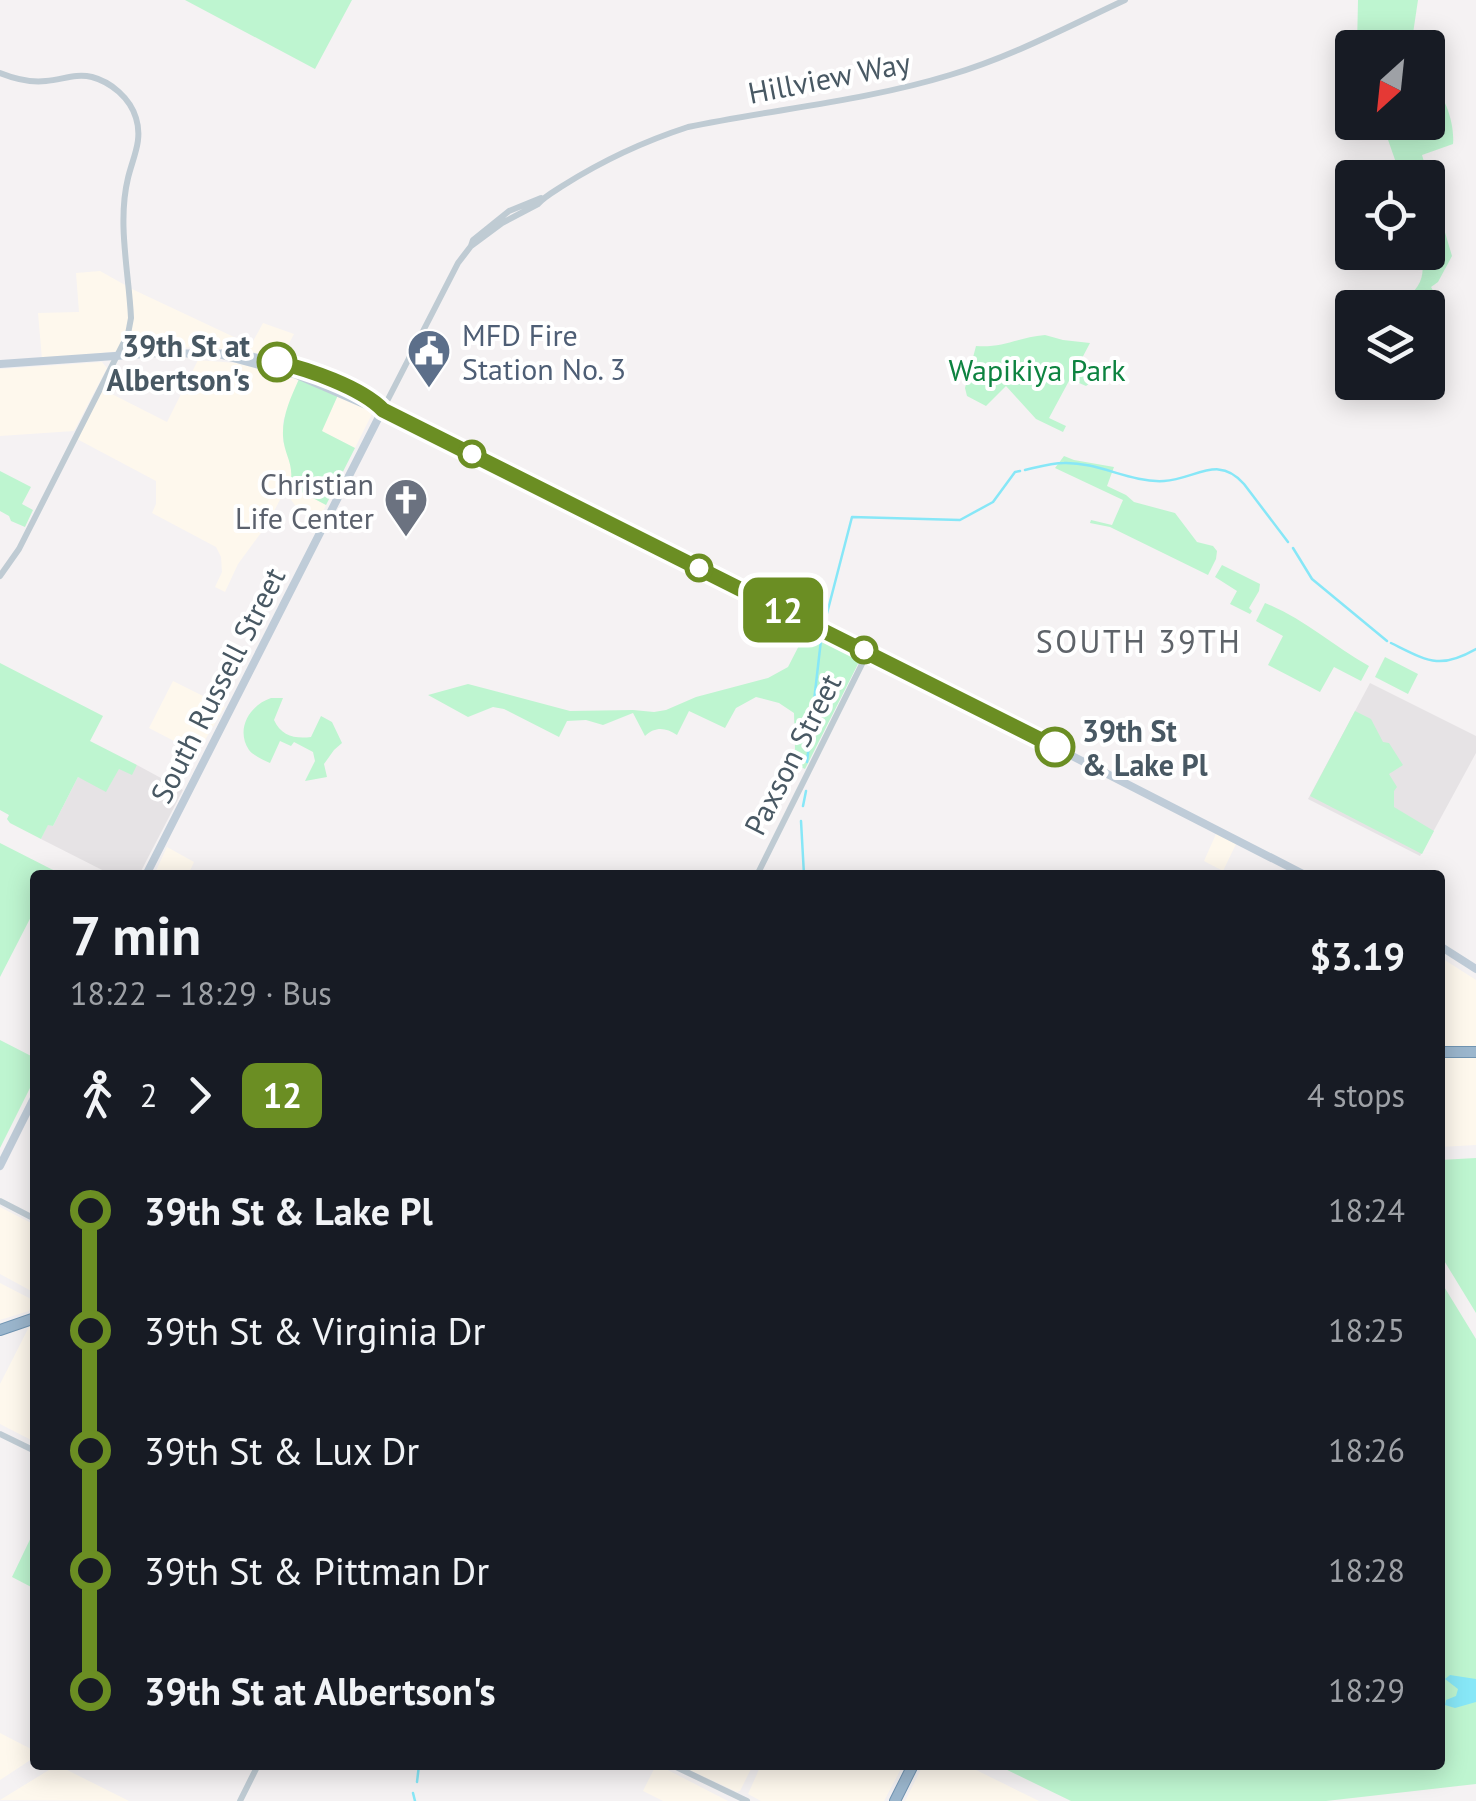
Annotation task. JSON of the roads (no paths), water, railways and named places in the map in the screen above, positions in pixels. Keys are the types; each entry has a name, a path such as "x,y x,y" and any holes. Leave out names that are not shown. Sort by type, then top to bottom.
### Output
{"highway":[{"path":"1445,1052 1476,1052"},
{"path":"0,1326 30,1317"},
{"path":"895,1801 910,1770"}],"main road":[{"path":"0,364 167,352 234,352 310,370 374,400 383,410"},
{"path":"218,354 310,379 383,410 1296,870"},
{"path":"252,362 310,370"},
{"name":"South Russell Street","path":"149,870 383,410"},
{"path":"1445,949 1476,969"},
{"path":"0,1166 30,1106"}],"street":[{"name":"Hillview Way","path":"383,410 458,263 477,236 509,212 667,134 700,124 942,78 1014,53 1125,0"},
{"path":"0,73 30,81 71,76 93,78 116,90 134,112 139,135 125,205 130,324 126,339 27,534 0,576"},
{"name":"Paxson Street","path":"759,870 868,652"},
{"path":"0,1201 30,1216"},
{"path":"0,1434 30,1449"},
{"path":"240,1801 256,1770"},
{"path":"682,1770 747,1801"}],"water":[{"path":"1450,1675 1476,1679 1476,1702 1455,1708 1445,1705 1458,1689 1445,1679"}],"waterway":[{"path":"1025,470 1077,464 1151,481 1206,470 1225,471 1244,484 1288,542"},
{"path":"825,621 852,517 960,520 993,502 1015,472 1020,471"},
{"path":"1293,548 1312,579 1387,641"},
{"path":"807,762 821,640"},
{"path":"1391,643 1434,661 1463,656 1476,649"},
{"path":"803,806 806,791"},
{"path":"801,821 804,870"},
{"path":"417,1782 418,1770"},
{"path":"413,1793 415,1801"}],"place":[{"name":"39th St at Albertson's","path":"277,362"},
{"name":"MFD Fire Station No. 3","path":"429,389"},
{"name":"Christian Life Center","path":"406,538"},
{"name":"39th St & Lake Pl","path":"1055,747"}],"district":[{"name":"SOUTH 39TH","path":"1139,641"}],"park label":[{"name":"Wapikiya Park","path":"1037,369"}]}
